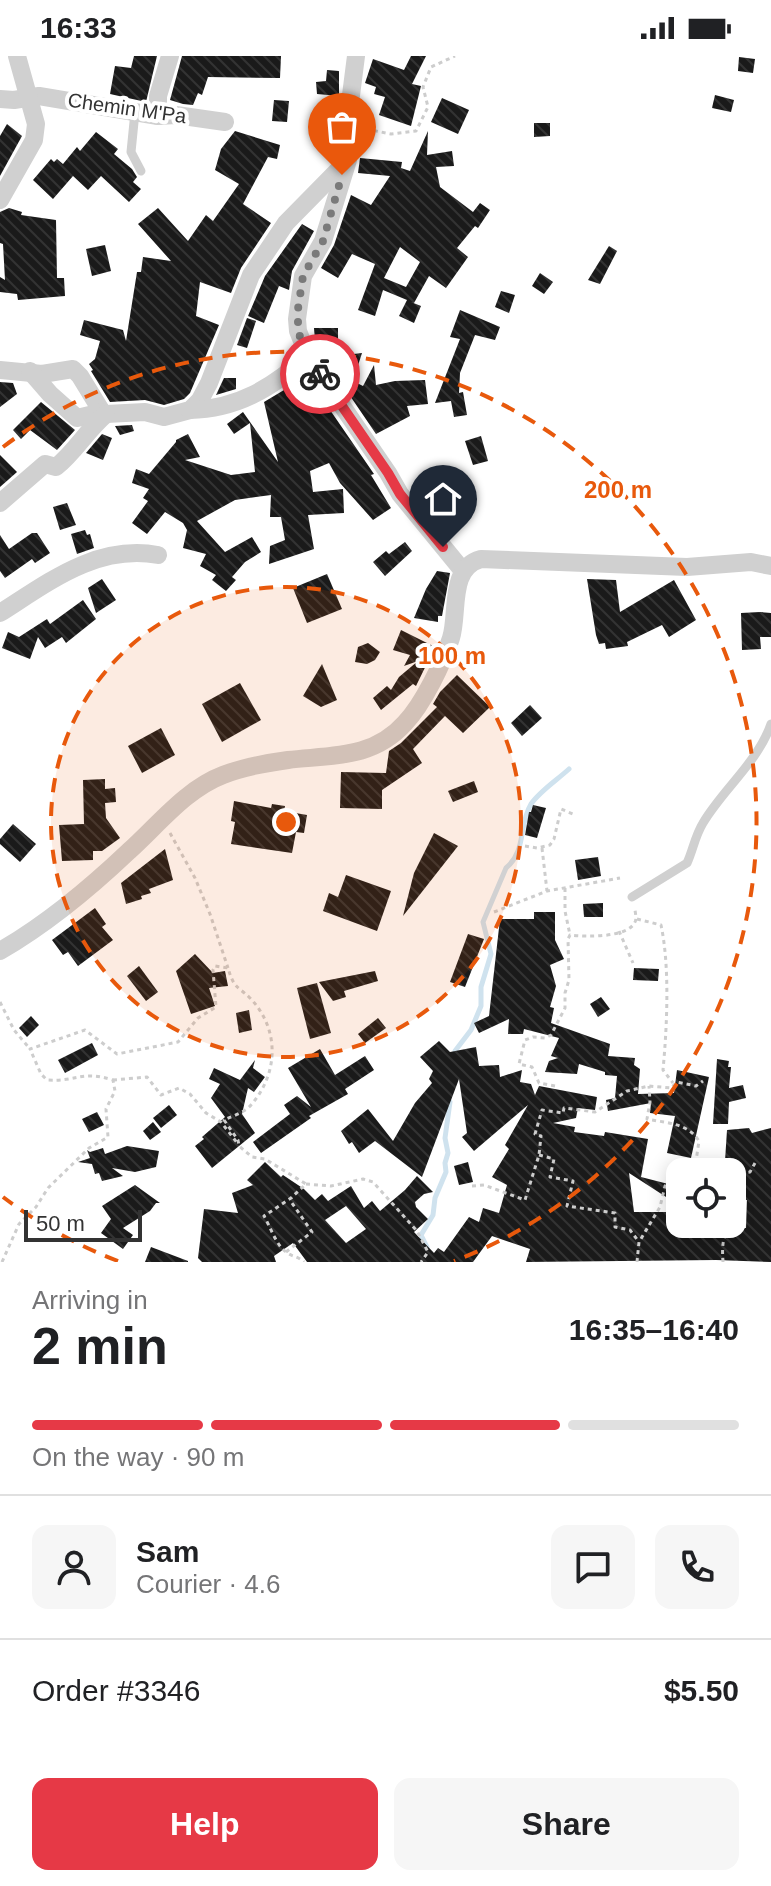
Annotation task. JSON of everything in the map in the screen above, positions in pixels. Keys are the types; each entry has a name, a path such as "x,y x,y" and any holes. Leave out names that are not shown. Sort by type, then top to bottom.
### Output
{"street":[{"path":"0,200 34,140 36,124 17,56"},
{"path":"158,116 158,96 170,56"},
{"path":"351,57 348,160 323,241 303,276 298,331 308,356 400,494 463,571"},
{"name":"Chemin M'Pa","path":"0,99 39,96 158,116 176,115 225,122"},
{"path":"190,410 200,400 215,370 251,275 286,223 348,160"},
{"path":"30,371 77,418 104,413 145,412 164,417 240,402 270,386 308,356"},
{"path":"0,370 42,374 73,369 104,413"},
{"path":"0,503 45,464 56,467 68,458 104,413"},
{"path":"0,613 84,563 103,556 136,551 158,555"},
{"path":"0,951 90,886 202,786 222,775 251,766 357,753 372,748 392,735 406,723 440,666 452,638 463,571 472,561 687,567 751,562 771,566"}],"lane":[{"path":"135,112 131,152 141,171"},
{"path":"632,897 687,863 704,821 749,763 771,724"}],"path":[{"path":"350,127 391,134 416,131 428,107 423,87 431,67 455,56"},
{"path":"525,846 542,848 550,845 561,809 573,814"},
{"path":"161,820 195,878 233,985 249,997 262,1018 274,1049 270,1076 262,1090 249,1107 224,1120 239,1146"},
{"path":"542,848 547,891"},
{"path":"494,912 547,891 620,878"},
{"path":"555,1086 539,1083 532,1067 519,1064 525,1040 551,1035 565,1008 570,935 566,922 565,888"},
{"path":"570,935 603,937 634,924 637,919 632,897"},
{"path":"637,919 661,925 667,1031 663,1070 674,1084 696,1086 703,1081"},
{"path":"619,931 633,963"},
{"path":"30,1049 85,1030 117,1054 178,1042 198,1018 216,1007 215,966 228,968"},
{"path":"0,1002 14,1030 30,1049 47,1080 67,1081 81,1075 95,1074 113,1080 147,1077 161,1095 179,1088 190,1094 206,1113 221,1122 239,1146 252,1157 265,1159 306,1184 331,1186 363,1179 373,1182 417,1231 428,1252 421,1262"},
{"path":"2,1262 19,1224 36,1207 48,1188 89,1148 108,1137 106,1109 115,1091 113,1080"},
{"path":"472,1186 484,1185 525,1200 539,1155 541,1136 535,1134 542,1110 563,1113 564,1108 595,1112 627,1091 649,1086 671,1088 674,1084"},
{"path":"649,1086 647,1119 692,1130 699,1141 696,1158"},
{"path":"539,1155 554,1159 550,1177 573,1181 567,1206 615,1213 615,1227 630,1230 639,1242"},
{"path":"746,1172 750,1172 755,1163"},
{"path":"304,1262 286,1252 264,1216 306,1184"},
{"path":"637,1262 639,1242 660,1207 666,1185"},
{"path":"286,1252 312,1232 291,1198"},
{"path":"723,1238 723,1262"},
{"path":"0,1248 7,1245"}],"building":[{"path":"134,56 157,56 146,102 110,94 115,66 131,68"},
{"path":"182,56 281,56 280,78 208,77 202,95 198,93 193,105 183,104 170,100"},
{"path":"411,56 426,56 412,84 421,86 411,126 379,115 385,97 374,94 376,87 365,83 373,59 404,70"},
{"path":"739,57 755,59 753,73 738,71"},
{"path":"327,70 339,71 339,96 317,94 316,82 326,81"},
{"path":"715,95 734,100 731,112 712,108"},
{"path":"442,98 469,110 458,134 431,122"},
{"path":"274,100 289,101 287,122 272,121"},
{"path":"534,123 550,123 550,136 534,137"},
{"path":"7,124 22,136 0,176 0,136"},
{"path":"235,131 280,145 277,159 268,157 243,204 271,223 241,268 231,293 200,282 196,316 219,325 190,393 184,399 164,405 145,400 110,402 89,364 95,359 100,341 80,335 84,320 123,330 126,341 137,272 141,272 143,257 171,261 138,224 158,208 188,241 206,215 213,221 239,184 215,170 221,149"},
{"path":"428,131 427,155 452,151 454,166 436,167 440,187 473,212 480,203 490,210 478,228 475,226 457,248 468,257 446,288 429,276 414,303 411,302 421,306 414,323 399,316 407,300 383,290 375,316 358,310 375,264 352,254 338,278 321,268 334,245 351,195 371,205 390,176 358,173 360,158 402,162 401,168 410,171","holes":["400,247 420,262 406,287 384,278"]},
{"path":"96,132 118,149 114,154 132,169 137,177 133,182 141,189 129,202 101,176 88,190 73,176 53,199 33,180 51,159 63,164 77,147 80,151"},
{"path":"9,208 22,212 21,215 56,220 57,278 64,278 65,296 18,300 17,294 0,292 0,277 5,280 0,212"},
{"path":"302,224 314,231 292,271 289,290 279,286 264,323 248,316 265,276"},
{"path":"105,245 111,271 92,276 86,249"},
{"path":"609,246 617,251 600,284 588,280"},
{"path":"540,273 553,282 544,294 532,286"},
{"path":"501,291 515,295 509,313 495,307"},
{"path":"460,310 500,327 495,340 475,335 460,373 459,393 463,392 467,415 454,417 451,401 435,403 460,339 450,337"},
{"path":"247,318 256,321 247,348 237,345"},
{"path":"314,328 338,328 338,342 344,342 345,355 362,353 353,381 363,386 374,365 376,385 425,380 428,404 407,406 410,416 376,434 325,359 329,342 336,342 315,341"},
{"path":"306,375 374,474 371,475 391,508 373,520 340,483 329,463 310,471 313,492 343,489 344,513 308,515 314,549 269,564 270,546 285,540 281,517 270,517 271,495 235,500 197,521 225,552 252,537 261,552 245,562 232,577 236,580 226,591 212,580 216,575 200,566 206,554 183,548 187,530 183,523 165,512 147,534 132,523 148,501 143,498 149,489 132,483 136,469 149,474 176,440 188,434 200,457 185,460 231,475 255,472 250,423 234,434 227,424 243,412 278,462 264,402 289,387 310,382"},
{"path":"224,378 236,378 236,389 216,395"},
{"path":"0,382 13,383 17,394 0,407"},
{"path":"41,402 75,430 57,450 30,430 21,439 13,430"},
{"path":"132,425 134,431 120,435 115,426"},
{"path":"102,434 112,438 103,460 86,453"},
{"path":"481,436 488,461 473,465 465,441"},
{"path":"0,455 17,472 0,487"},
{"path":"67,503 76,525 60,530 53,507"},
{"path":"85,530 87,535 90,534 94,548 77,554 71,534"},
{"path":"32,533 37,533 50,553 35,563 32,559 5,578 0,571 0,535 9,549"},
{"path":"405,542 412,551 385,576 373,562 386,551 389,554"},
{"path":"437,571 450,573 442,616 438,616 438,622 414,618 426,589"},
{"path":"327,574 342,609 307,623 293,588"},
{"path":"102,579 116,600 96,613 88,588"},
{"path":"587,579 616,580 620,612 674,580 696,620 669,637 662,625 627,642 628,646 606,649 605,643 599,644 596,635"},
{"path":"83,600 96,619 66,643 62,637 45,648 38,637 30,659 2,648 8,632 19,637 47,619 50,624"},
{"path":"741,613 771,613 771,637 760,637 761,649 742,650"},
{"path":"401,630 435,647 416,686 413,684 381,710 373,698 387,686 391,690 399,677 418,661 404,666 410,655 393,650"},
{"path":"368,643 380,652 375,660 367,664 355,662 358,647"},
{"path":"322,664 337,700 321,707 303,696"},
{"path":"457,675 490,707 463,733 445,716 413,749 422,763 382,790 382,809 340,808 341,772 386,773 389,751 437,707 433,704 440,692"},
{"path":"240,683 261,720 222,742 202,704"},
{"path":"530,705 542,718 522,736 511,723"},
{"path":"161,728 175,755 142,773 128,746"},
{"path":"105,779 105,789 115,788 116,802 105,803 106,818 120,838 102,851 93,851 93,860 62,861 59,825 84,824 83,780"},
{"path":"474,781 478,792 453,802 448,791"},
{"path":"234,801 271,808 272,804 285,806 284,811 307,815 304,833 296,832 292,853 231,844 235,822 231,821"},
{"path":"533,805 546,808 537,838 525,835"},
{"path":"13,824 36,844 20,862 0,844 0,839"},
{"path":"434,833 458,846 403,916 414,873"},
{"path":"165,849 173,880 149,889 151,893 141,896 142,899 126,904 121,883"},
{"path":"598,857 601,876 578,880 575,860"},
{"path":"346,875 391,891 377,931 323,911 329,893 338,897"},
{"path":"603,903 603,917 584,917 583,904"},
{"path":"95,908 106,924 102,927 113,940 78,966 68,952 63,955 52,940"},
{"path":"534,912 555,912 555,940 564,959 550,965 556,986 550,1007 554,1008 551,1023 610,1044 608,1056 635,1058 634,1065 640,1069 638,1094 674,1093 677,1070 709,1077 691,1158 667,1153 675,1116 650,1113 651,1103 608,1111 606,1100 615,1098 617,1076 605,1075 605,1072 579,1064 577,1074 545,1072 549,1061 558,1058 551,1056 559,1038 524,1029 523,1034 508,1034 509,1019 479,1033 474,1023 489,1016 500,919 534,919"},
{"path":"468,934 484,939 465,987 450,982"},
{"path":"195,954 213,973 225,971 228,986 209,988 215,1006 191,1014 176,971"},
{"path":"139,966 158,992 146,1001 127,976"},
{"path":"634,968 659,969 658,981 633,980"},
{"path":"375,971 378,981 344,991 346,997 333,1001 319,982"},
{"path":"317,983 331,1033 310,1039 297,988"},
{"path":"601,997 610,1009 598,1017 590,1004"},
{"path":"249,1010 252,1030 239,1033 236,1013"},
{"path":"31,1016 39,1025 27,1037 19,1028"},
{"path":"378,1018 386,1028 365,1043 358,1034"},
{"path":"439,1041 450,1052 476,1047 479,1066 499,1065 500,1077 522,1070 520,1082 531,1084 535,1095 539,1086 597,1097 595,1110 578,1108 576,1118 553,1123 575,1127 574,1132 604,1136 605,1132 648,1139 641,1177 666,1183 666,1197 629,1173 634,1212 666,1212 666,1238 746,1238 746,1158 725,1158 727,1130 749,1128 752,1133 771,1128 771,1262 526,1262 530,1249 492,1236 473,1262 307,1262 293,1243 274,1256 276,1262 202,1262 198,1258 204,1209 238,1213 232,1193 253,1185 247,1180 265,1162 315,1200 322,1194 328,1201 351,1186 364,1208 372,1201 380,1211 417,1176 433,1192 424,1194 415,1202 428,1219 414,1232 434,1253 438,1248 444,1252 469,1217 479,1222 483,1208 499,1213 507,1185 492,1177 509,1149 505,1145 528,1105 474,1151 462,1137 467,1133 459,1079 422,1177 375,1141 359,1153 341,1131 368,1109 393,1141 415,1103 432,1083 429,1079 433,1071 420,1057","holes":["346,1206 366,1229 346,1243 325,1220"]},
{"path":"92,1043 98,1055 65,1073 58,1060"},
{"path":"320,1049 335,1075 365,1056 374,1070 345,1089 348,1094 309,1116 311,1118 261,1153 253,1142 290,1114 284,1105 297,1096 311,1107 288,1068"},
{"path":"717,1059 729,1061 729,1088 743,1085 746,1098 729,1102 728,1124 713,1124"},
{"path":"255,1060 253,1068 265,1077 254,1092 248,1088 242,1114 255,1133 212,1168 195,1146 225,1117 211,1098 220,1084 209,1079 214,1068 240,1080"},
{"path":"169,1105 177,1115 161,1128 153,1118"},
{"path":"97,1112 104,1125 89,1132 82,1119"},
{"path":"153,1122 161,1132 150,1140 143,1131"},
{"path":"127,1146 159,1151 156,1167 135,1172 112,1168 123,1176 102,1181 99,1173 95,1174 92,1164 78,1162 90,1158 87,1150 103,1148 105,1154"},
{"path":"468,1162 473,1182 459,1185 454,1166"},
{"path":"135,1185 160,1203 123,1228 133,1235 123,1249 101,1233 111,1219 102,1206"},
{"path":"151,1247 188,1261 188,1262 145,1262"}],"waterway":[{"path":"455,1058 455,1051 471,1030 481,1006 481,987 491,954 483,922 506,868 517,854 531,804 569,769"},
{"path":"427,1247 421,1235 433,1215 435,1198 446,1172 448,1153 445,1138 450,1102"}],"way so far":[{"path":"320,374 308,356 298,331 298,309 303,276 323,241 342,175"}],"route":[{"path":"320,374 400,494 443,547"}]}
